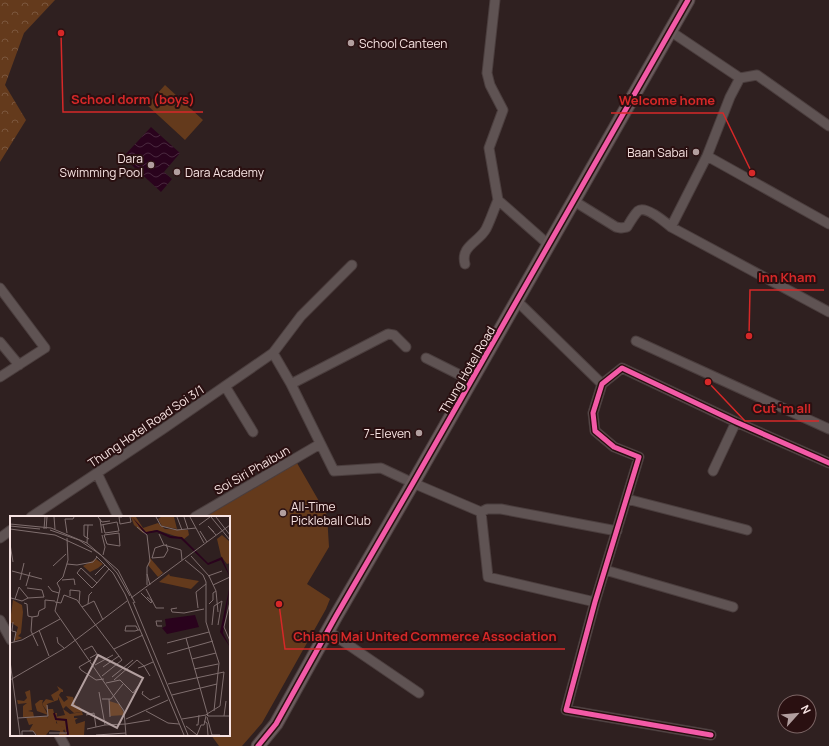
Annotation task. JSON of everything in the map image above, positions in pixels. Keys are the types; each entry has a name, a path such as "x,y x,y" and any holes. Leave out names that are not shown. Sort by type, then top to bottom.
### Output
{"street":[{"path":"464,264 465,251 469,245 486,229 498,200 489,148 503,110 490,85 487,73 495,0"},
{"name":"Thung Hotel Road","path":"258,746 276,724 336,616 472,381 688,0"},
{"path":"670,31 740,78 757,75 829,126"},
{"path":"671,227 707,156 730,97 740,78"},
{"path":"707,156 829,224"},
{"path":"498,200 549,245"},
{"path":"574,201 616,227 621,228 627,227 639,210 642,209 649,212 671,227 829,312"},
{"name":"Thung Hotel Road Soi 3/1","path":"32,516 163,430 273,353 301,316 352,265"},
{"path":"0,288 45,348 0,377"},
{"path":"517,301 602,384"},
{"path":"291,384 388,334 394,335 406,347"},
{"path":"636,341 829,429"},
{"path":"0,342 19,365"},
{"path":"273,353 291,384 334,471 381,468 413,484 481,512 487,509 501,509 617,531"},
{"path":"426,358 472,381"},
{"path":"711,735 566,710 595,602 639,457 614,447 595,431 593,413 602,384 622,368 736,422 829,463"},
{"path":"225,386 253,432"},
{"path":"713,471 736,422"},
{"name":"Soi Siri Phaibun","path":"197,516 320,444"},
{"path":"97,473 118,516"},
{"path":"627,499 747,530"},
{"path":"481,512 488,577 595,602"},
{"path":"0,538 10,531"},
{"path":"605,570 732,607"},
{"path":"0,620 10,638"},
{"path":"328,631 419,694"},
{"path":"60,736 65,746"}],"green space":[{"path":"0,0 55,0 24,33 5,85 26,120 0,162"},
{"path":"165,85 203,120 185,140 147,105"},
{"path":"297,463 327,515 329,547 307,584 330,599 326,609 262,723 242,746 219,746 212,736 230,736 230,516 207,516"}],"water":[{"name":"Dara Swimming Pool","path":"151,127 180,153 164,172 172,179 161,192 123,157"}],"cycle path":[{"path":"258,746 276,724 336,616 688,0"},
{"path":"711,735 566,710 595,602 639,457 614,447 595,431 593,413 602,384 622,368 736,422 829,463"}],"place":[{"name":"School dorm (boys)","path":"61,33"},
{"name":"School Canteen","path":"351,43"},
{"name":"Baan Sabai","path":"696,152"},
{"name":"Dara Swimming Pool","path":"151,165"},
{"name":"Dara Academy","path":"177,172"},
{"name":"Welcome home","path":"752,173"},
{"name":"Inn Kham","path":"749,336"},
{"name":"Cut 'm all","path":"708,382"},
{"name":"7-Eleven","path":"419,433"},
{"name":"All-Time Pickleball Club","path":"283,513"},
{"name":"Chiang Mai United Commerce Association","path":"279,604"}]}
